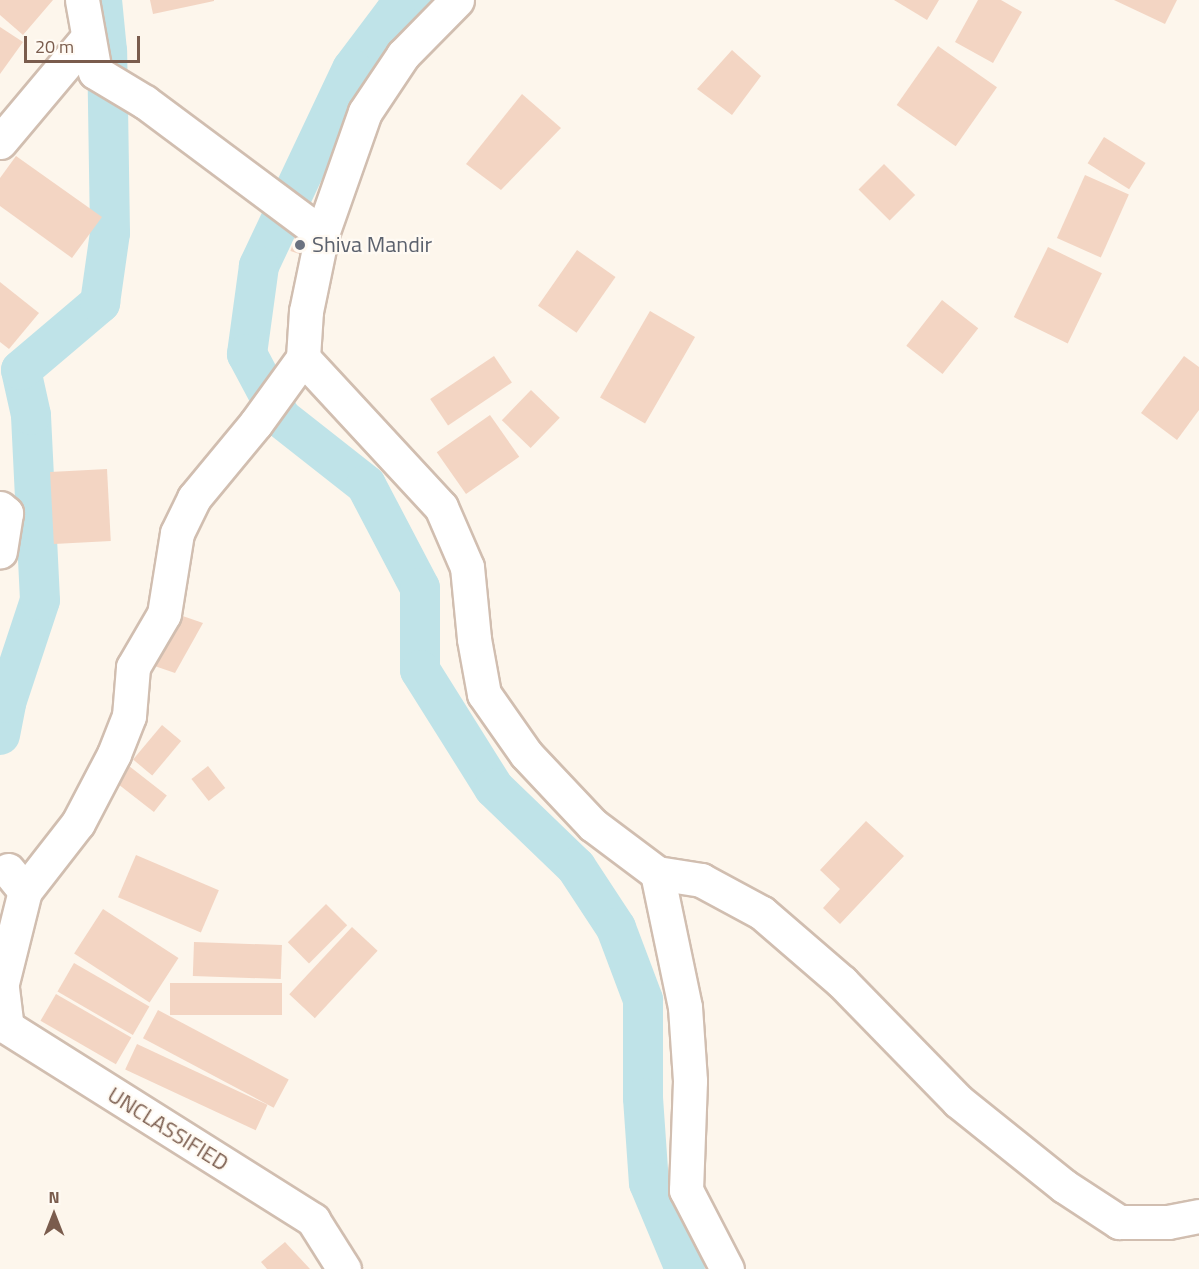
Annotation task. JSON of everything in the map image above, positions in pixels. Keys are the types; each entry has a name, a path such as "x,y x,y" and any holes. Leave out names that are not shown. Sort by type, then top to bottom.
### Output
{"street":[{"path":"82,0 95,72 145,102 315,229"},
{"path":"1,989 17,880 78,823 114,754 129,716 133,667 164,614 177,533 194,498 256,423 303,357 315,229 365,112 403,55 457,0"},
{"path":"0,142 88,37"},
{"path":"303,357 441,507 467,567 474,639 484,694 526,754 593,825 657,873 701,880 762,912 842,982 958,1101 1064,1186 1119,1222 1168,1222 1199,1216"},
{"path":"0,508 6,513 0,552"},
{"path":"657,873 685,1007 690,1081 686,1190 727,1269"},
{"name":"UNCLASSIFIED","path":"1,989 7,1027 313,1220 344,1269"}],"building":[{"path":"0,0 53,0 23,35 0,15"},
{"path":"150,0 214,0 214,1 153,14"},
{"path":"894,0 939,0 927,20"},
{"path":"978,0 1001,0 1022,12 993,63 955,42"},
{"path":"1114,0 1177,0 1165,24"},
{"path":"0,27 23,42 0,74"},
{"path":"938,46 997,87 956,146 897,105"},
{"path":"732,50 761,76 732,115 697,89"},
{"path":"522,94 561,128 501,190 466,164"},
{"path":"1104,137 1146,163 1129,189 1088,163"},
{"path":"16,156 102,217 72,258 0,206 0,178"},
{"path":"884,164 915,195 890,221 859,189"},
{"path":"1085,175 1129,195 1101,258 1057,238"},
{"name":"Shiva Mandir","path":"296,234 311,239 306,256 290,251"},
{"path":"1048,247 1102,273 1068,343 1014,317"},
{"path":"577,250 616,277 576,333 538,306"},
{"path":"0,282 39,313 9,349 0,342"},
{"path":"942,300 978,328 943,374 906,346"},
{"path":"650,311 695,337 645,424 600,398"},
{"path":"494,356 512,383 448,426 430,399"},
{"path":"1184,356 1199,367 1199,410 1177,440 1141,413"},
{"path":"531,390 560,418 531,448 502,420"},
{"path":"490,415 519,457 466,494 437,452"},
{"path":"107,469 111,541 54,544 50,472"},
{"path":"171,612 203,623 175,673 143,662"},
{"path":"162,725 181,741 152,776 133,759"},
{"path":"129,766 167,796 154,812 116,783"},
{"path":"208,766 225,788 209,801 191,779"},
{"path":"866,821 904,856 840,924 823,908 840,889 820,870"},
{"path":"136,855 219,890 201,933 118,897"},
{"path":"326,904 347,925 309,963 288,942"},
{"path":"103,909 178,958 150,1002 74,953"},
{"path":"352,927 378,951 315,1018 289,994"},
{"path":"194,942 282,945 281,979 193,976"},
{"path":"74,963 149,1006 133,1035 58,992"},
{"path":"170,983 282,983 282,1015 170,1015"},
{"path":"56,994 131,1038 116,1064 41,1021"},
{"path":"158,1010 289,1079 274,1108 143,1038"},
{"path":"137,1044 268,1105 256,1130 125,1069"},
{"path":"285,1242 310,1269 267,1269 261,1262"}],"waterway":[{"path":"0,735 6,703 40,600 31,415 21,370 100,303 110,233 107,51 102,0"},
{"path":"414,0 395,12 352,69 259,266 247,354 281,418 366,485 420,588 420,670 494,788 576,867 616,928 643,1000 643,1098 649,1183 685,1269"}],"place":[{"name":"Shiva Mandir","path":"300,245"}]}
